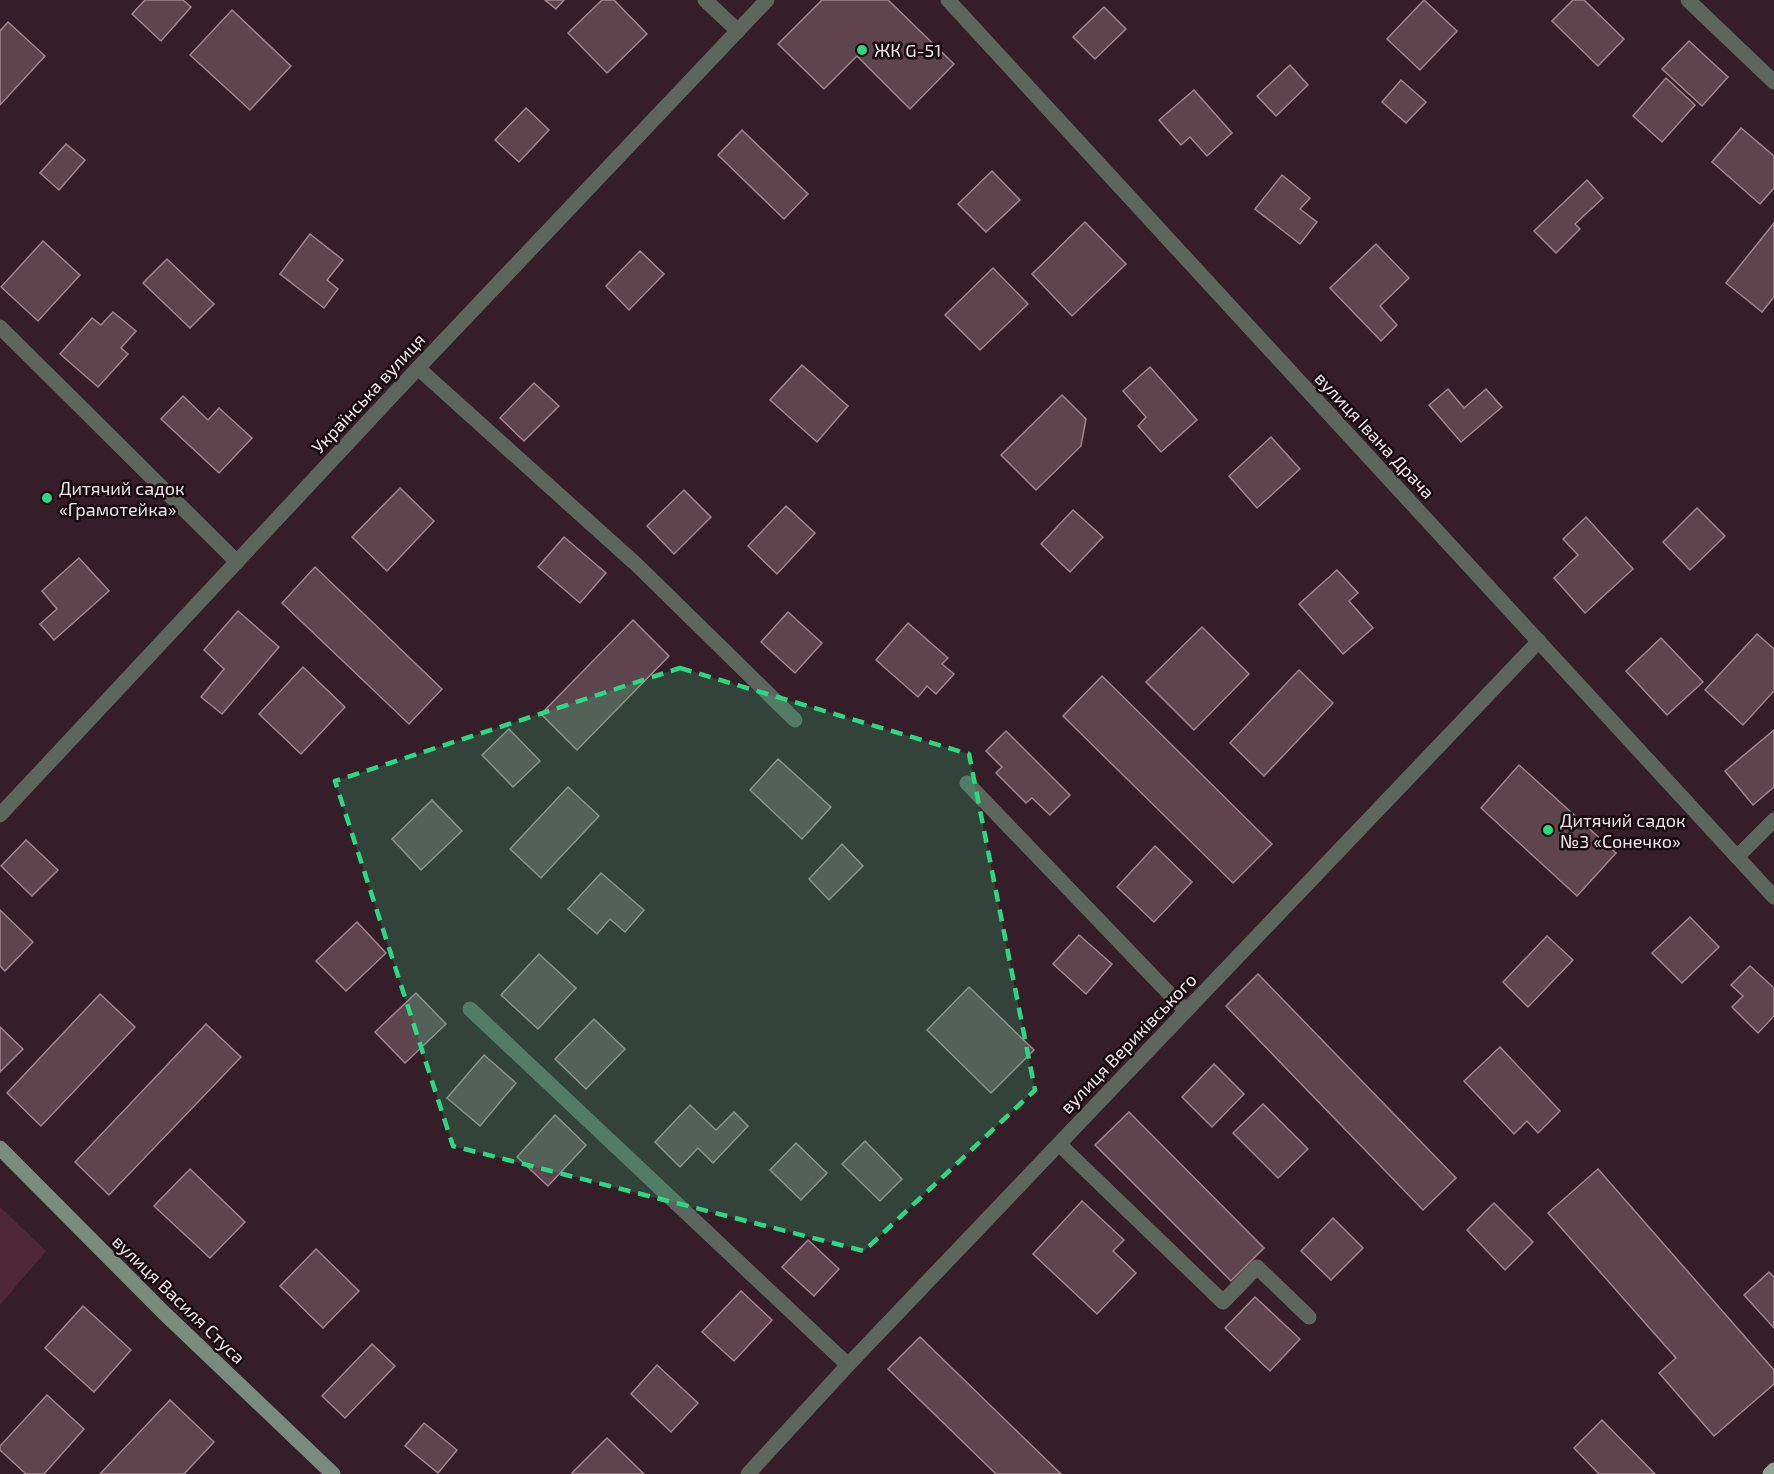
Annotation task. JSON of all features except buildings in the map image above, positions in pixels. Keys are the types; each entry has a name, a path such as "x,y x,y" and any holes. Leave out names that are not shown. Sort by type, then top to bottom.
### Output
{"main road":[{"path":"1770,1474 1774,1470"}],"street":[{"path":"705,0 738,31"},
{"name":"Українська вулиця","path":"0,815 418,368 767,0"},
{"name":"вулиця Івана Драча","path":"948,0 1774,897"},
{"path":"1688,0 1774,82"},
{"path":"0,327 237,562"},
{"path":"418,368 638,566 795,720"},
{"name":"вулиця Вериківського","path":"748,1474 1185,1010 1539,642"},
{"path":"966,783 1185,1010"},
{"path":"1737,857 1774,820"},
{"path":"470,1009 849,1365"},
{"path":"1059,1144 1223,1302 1257,1267 1309,1317"},
{"name":"вулиця Василя Стуса","path":"0,1148 163,1312 333,1474"}],"highlighted area":[{"path":"680,668 969,754 1035,1090 864,1251 453,1146 335,781"}],"shaded area":[{"path":"0,1207 46,1251 0,1305"}],"place":[{"name":"ЖК G-51","path":"862,50"},
{"name":"Дитячий садок «Грамотейка»","path":"47,498"},
{"name":"Дитячий садок №3 «Сонечко»","path":"1548,830"}]}
